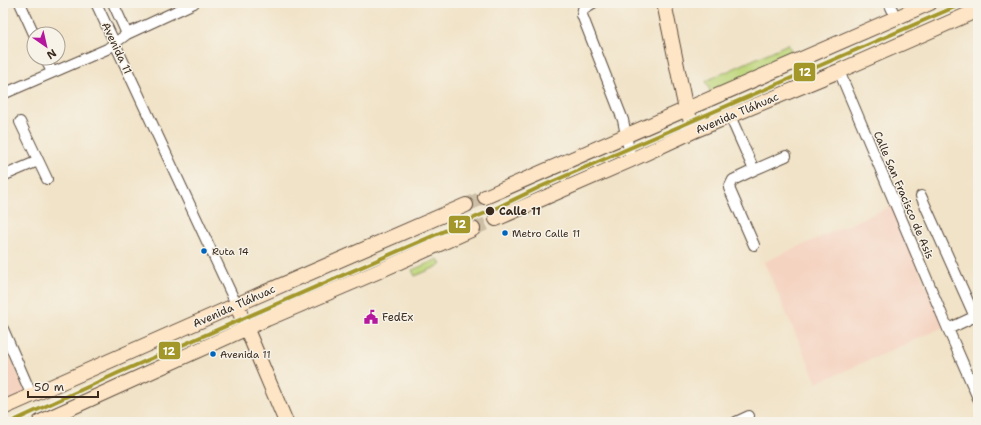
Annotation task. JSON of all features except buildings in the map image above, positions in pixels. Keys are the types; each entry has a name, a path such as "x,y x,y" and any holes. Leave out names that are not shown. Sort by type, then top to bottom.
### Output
{"main road":[{"path":"664,3 686,110 696,130"},
{"name":"Avenida Tláhuac","path":"485,197 930,3"},
{"name":"Avenida Tláhuac","path":"496,219 696,130 978,10"},
{"name":"Avenida Tláhuac","path":"3,408 466,205"},
{"path":"40,422 246,328 473,229"},
{"name":"Avenida 11","path":"237,306 286,422"}],"street":[{"path":"20,3 30,26"},
{"name":"Avenida 11","path":"96,3 237,306"},
{"name":"Avenida 11","path":"113,3 127,34"},
{"path":"593,3 583,9 582,15 623,120 631,160"},
{"path":"889,3 896,18"},
{"path":"3,94 107,49 127,34 190,4"},
{"path":"49,66 52,72"},
{"name":"Calle San Fracisco de Asis","path":"839,70 978,398"},
{"path":"730,116 754,170"},
{"path":"20,122 47,179"},
{"path":"754,245 730,188 733,180 786,156"},
{"path":"3,176 38,161"},
{"path":"921,196 976,316 948,329"},
{"path":"3,328 32,396"},
{"path":"736,422 750,416"}],"shaded area":[{"path":"892,206 944,327 817,383 764,262"},
{"path":"8,352 26,394 3,404 3,355"}],"green space":[{"path":"788,44 794,57 711,94 706,81"},
{"path":"438,259 441,265 415,276 412,270"}],"tunnel":[{"path":"466,205 485,197"},
{"path":"473,229 496,219"}],"transit line":[{"name":"12","path":"11,422 118,373 490,211 540,187 964,3"}],"place":[{"name":"Calle 11","path":"490,211"},
{"name":"Metro Calle 11","path":"505,233"},
{"name":"Ruta 14","path":"204,251"},
{"name":"FedEx","path":"371,317"},
{"name":"Avenida 11","path":"213,354"}]}
